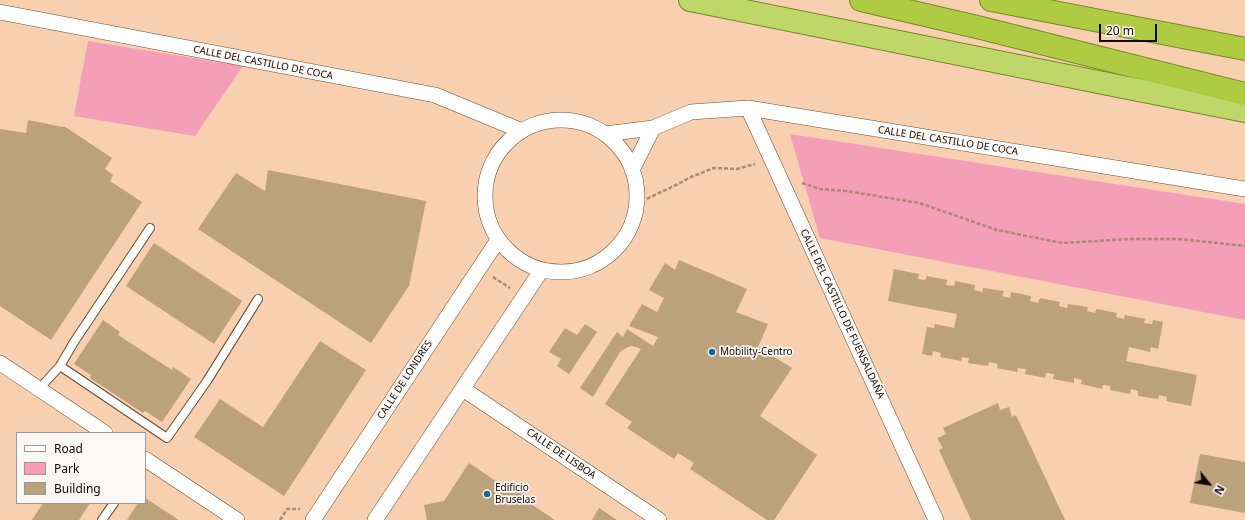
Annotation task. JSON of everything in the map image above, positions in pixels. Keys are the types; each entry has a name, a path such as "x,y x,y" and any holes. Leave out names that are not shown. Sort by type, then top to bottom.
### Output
{"highway":[{"path":"690,0 1245,111"},
{"path":"861,0 977,27 1245,94"},
{"path":"992,0 1245,49"}],"street":[{"name":"CALLE DEL CASTILLO DE COCA","path":"0,12 435,95 522,131"},
{"name":"CALLE DEL CASTILLO DE COCA","path":"605,134 653,128 691,112 748,108 1245,189"},
{"name":"CALLE DEL CASTILLO DE FUENSALDAÑA","path":"748,108 936,520"},
{"path":"564,120 585,124 605,134 622,150 632,170 637,197 632,224 618,248 596,265 569,273 541,271 517,260 498,240 487,218 484,193 490,168 502,147 522,131 542,122 564,120"},
{"path":"632,170 653,128"},
{"name":"CALLE DE LONDRES","path":"313,520 498,240"},
{"path":"375,520 541,271"},
{"path":"0,364 104,432"},
{"name":"CALLE DE LISBOA","path":"463,389 659,520"},
{"path":"146,460 237,520"}],"lane":[{"path":"39,389 60,366 74,342 150,228"},
{"path":"60,366 167,438 207,381 258,298"},
{"path":"102,520 113,504"}],"path":[{"path":"636,204 691,177 714,168 737,169 772,160"},
{"path":"799,180 804,184 820,189 846,191 919,203 997,230 1062,243 1179,238 1245,246"},
{"path":"479,268 524,297"}],"green space":[{"path":"88,41 243,66 195,136 74,116"},
{"path":"790,134 1245,204 1245,320 820,238"}],"building":[{"path":"28,120 64,126 112,158 105,169 113,175 110,181 142,202 51,340 0,306 0,129 26,133"},
{"path":"268,170 426,201 409,286 371,343 198,229 236,173 265,191"},
{"path":"154,243 242,301 214,344 126,286"},
{"path":"679,260 747,289 736,312 768,324 758,347 792,368 760,416 817,455 774,520 767,520 690,469 694,463 678,453 674,459 627,428 632,422 605,404 641,349 631,346 620,352 593,397 580,388 617,332 623,337 627,329 653,346 658,337 629,326 642,304 657,312 664,298 649,290 665,263 675,270"},
{"path":"894,269 919,274 918,279 925,280 927,276 947,280 946,285 954,286 955,281 975,285 974,290 982,292 983,288 1004,291 1002,296 1010,298 1011,292 1031,296 1030,301 1038,303 1040,298 1060,302 1059,306 1067,308 1068,304 1088,307 1087,311 1095,313 1096,309 1117,313 1116,317 1124,319 1125,315 1145,319 1144,323 1152,324 1153,320 1163,322 1158,349 1151,347 1150,352 1129,347 1126,361 1197,375 1191,406 1166,401 1167,397 1159,395 1158,399 1138,396 1138,391 1131,389 1130,394 1110,390 1110,386 1103,385 1102,389 1081,384 1082,380 1074,378 1074,383 1053,379 1054,374 1046,373 1045,378 1025,374 1026,369 1018,368 1017,372 997,368 998,364 989,362 988,366 968,363 969,358 962,357 961,361 940,357 941,353 933,351 932,356 922,354 927,327 934,328 935,324 954,328 957,314 888,301"},
{"path":"103,320 120,332 118,335 172,370 173,367 191,379 162,422 145,411 143,413 90,378 91,375 74,364"},
{"path":"585,324 597,332 569,374 557,366 561,359 549,352 565,328 577,335"},
{"path":"320,341 366,370 284,496 194,437 220,399 263,427"},
{"path":"998,403 1000,410 1009,407 1012,417 1016,415 1065,520 971,520 939,450 943,448 937,438 946,434 943,428"},
{"path":"1200,454 1245,462 1245,513 1190,503"},
{"name":"Edificio Bruselas","path":"469,463 506,488 524,484 528,502 555,520 427,520 424,505 444,501"},
{"path":"146,499 179,520 127,520 137,504 146,504"},
{"path":"42,504 89,504 79,520 32,520"},
{"path":"599,508 617,520 592,520"}],"place":[{"name":"Mobility-Centro","path":"712,352"},
{"name":"Edificio Bruselas","path":"487,494"}]}
